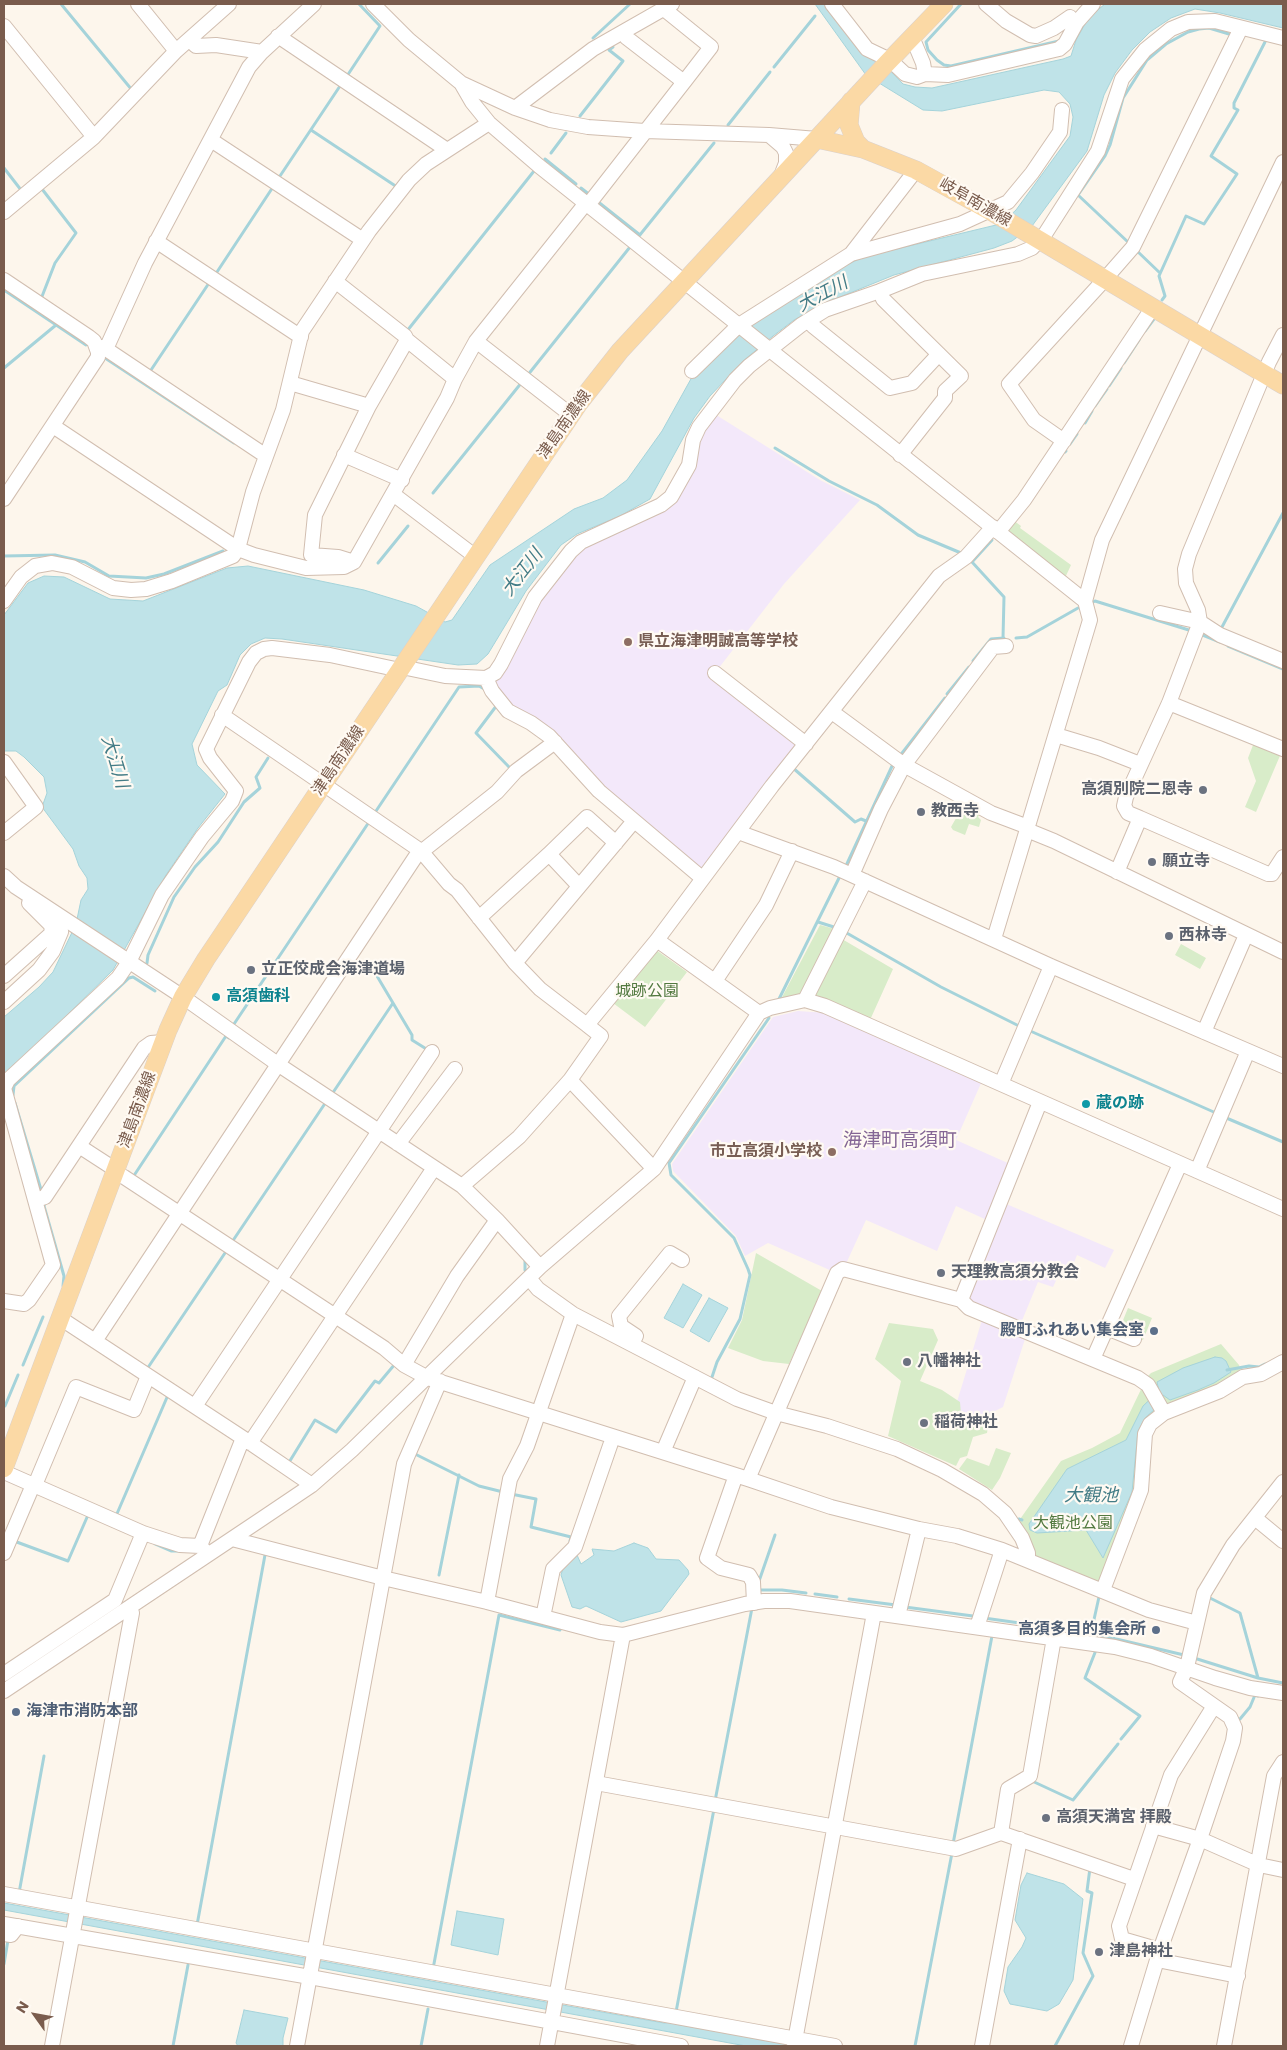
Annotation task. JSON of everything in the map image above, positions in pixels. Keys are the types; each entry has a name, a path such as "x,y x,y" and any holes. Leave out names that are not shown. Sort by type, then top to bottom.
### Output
{"main road":[{"path":"817,139 888,61 944,4"},
{"path":"852,101 849,125 856,142 863,149"},
{"name":"岐阜南濃線","path":"817,139 863,149 916,170 992,212 1283,384"},
{"name":"津島南濃線","path":"4,1468 163,1042 183,997 322,785 571,415 620,351 817,139"}],"street":[{"path":"138,4 176,51"},
{"path":"4,212 94,137 176,51 229,4"},
{"path":"4,499 98,357 156,241 249,67 278,36 314,4"},
{"path":"373,4 409,40 461,83 515,108 550,120 588,127 817,139"},
{"path":"832,4 867,49 888,61 905,74 917,77 925,74 948,75 1059,49 1065,44 1074,14"},
{"path":"986,4 1006,21 1030,35 1036,36 1054,28 1074,14 1094,4"},
{"path":"53,426 238,549 306,568 344,568 354,562 402,480 476,341 711,47 668,6 593,49 515,108"},
{"path":"4,1302 24,1304 29,1300 54,1265 4,1088 8,1080 118,978 162,895 202,837 235,795 234,786 207,753 208,744 249,662 256,653 272,648 330,655 445,676 486,678 495,673 535,597 571,551 581,542 653,509 671,497 689,465 694,440 699,427 735,380 768,349 825,310 922,274 1018,254 1032,248 1036,239 1098,151 1122,79 1145,50 1172,29 1188,22 1215,21 1283,38"},
{"path":"4,26 94,137"},
{"path":"1064,441 1034,420 1009,384 1133,247 1241,28"},
{"path":"623,32 627,38 684,82"},
{"path":"278,36 447,150"},
{"path":"190,40 196,46 216,45 262,52"},
{"path":"910,40 915,44 923,63 925,74"},
{"path":"461,83 472,102 489,124 900,455 1085,601"},
{"path":"692,371 741,326 850,254 960,224 992,212 1008,202 1032,174 1060,132 1062,110"},
{"path":"4,601 21,577 36,566 52,563 72,567 113,588 131,590 146,589 172,581 233,556 238,549 253,492 284,410 302,331 363,240 408,180 426,164 489,124"},
{"path":"769,135 784,148 786,153 786,163 781,176"},
{"path":"211,140 363,240"},
{"path":"994,939 1090,620 1085,601 1102,540 1283,162"},
{"path":"850,254 916,170"},
{"path":"156,241 301,337"},
{"path":"4,280 89,337 101,348 266,456"},
{"path":"335,281 405,336 407,340 455,379"},
{"path":"880,290 883,298 961,376 945,391 945,398 900,455"},
{"path":"587,1025 656,940 702,878 938,576 966,557 1024,500 1152,307"},
{"path":"811,319 813,326 890,388 912,383 939,354"},
{"path":"1283,335 1264,373 1189,554 1185,569 1186,583 1198,610 1198,629 1169,703 1126,796 1124,806 1128,813 1268,874 1272,874 1283,857"},
{"path":"354,562 338,557 311,555 315,515 369,406 407,340"},
{"path":"476,341 571,415"},
{"path":"290,383 369,406"},
{"path":"344,455 402,480"},
{"path":"393,494 476,556"},
{"path":"1160,612 1198,629 1220,635 1283,661"},
{"path":"852,875 892,785 904,765 993,647 1006,646"},
{"path":"715,674 806,744"},
{"path":"486,678 492,691 508,711 531,723 549,736 599,791 702,878"},
{"path":"1169,703 1283,749"},
{"path":"832,712 904,765 991,813 1054,841 1283,952"},
{"path":"222,715 421,851 449,884 457,890 515,962 540,988 601,1036 570,1080 519,1137 462,1186"},
{"path":"1056,735 1140,764"},
{"path":"95,1341 421,851 497,792 516,771 555,742"},
{"path":"4,762 36,807 4,833"},
{"path":"479,918 587,818 616,843"},
{"path":"1117,872 1140,818"},
{"path":"515,962 634,821"},
{"path":"738,832 852,875 1051,966 1283,1066"},
{"path":"715,981 766,905 792,851"},
{"path":"549,854 579,886"},
{"path":"4,876 16,887 183,997 279,1064 462,1186 497,1220 540,1267"},
{"path":"804,1000 865,881"},
{"path":"4,1002 39,970 54,952 61,932 31,906 16,887"},
{"path":"4,976 48,939 52,934 51,925"},
{"path":"1204,1032 1246,935"},
{"path":"656,940 759,1013"},
{"path":"1001,1084 1051,966"},
{"path":"4,1691 130,1607 204,1550 232,1539 312,1485 434,1379 540,1267 654,1169 759,1013 770,1008 804,1000 825,1006 1283,1209"},
{"path":"36,1200 45,1197 144,1048 151,1043 163,1042"},
{"path":"1197,1171 1248,1051"},
{"path":"195,1406 432,1052"},
{"path":"398,1144 455,1069"},
{"path":"570,1080 654,1169"},
{"path":"961,1300 1040,1102"},
{"path":"79,1146 115,1172 384,1348 404,1365 434,1379 539,1414 742,1477 831,1508 957,1536 1002,1550 1149,1610 1197,1623"},
{"path":"1093,1359 1180,1164"},
{"path":"204,1550 247,1440 335,1316 434,1168"},
{"path":"404,1365 457,1276 497,1220"},
{"path":"630,1344 636,1336 622,1326 619,1316 670,1253 682,1260"},
{"path":"754,1602 753,1582 748,1574 721,1568 707,1558 742,1477 776,1413 837,1273 843,1269 961,1300 969,1308 1144,1381 1158,1402"},
{"path":"529,1278 538,1289 573,1314 737,1399 776,1413 827,1426 897,1449 942,1470 983,1494 1005,1513 1022,1538 1028,1553 1028,1560"},
{"path":"487,1602 510,1479 527,1446 573,1314"},
{"path":"60,1318 247,1440 312,1485"},
{"path":"1107,1328 1134,1339"},
{"path":"1158,1402 1220,1391 1243,1377 1261,1374 1283,1362"},
{"path":"4,1554 76,1387 134,1410 148,1376"},
{"path":"663,1452 695,1377"},
{"path":"297,2046 404,1464 434,1379"},
{"path":"1103,1590 1141,1490 1145,1434 1158,1402"},
{"path":"543,1617 553,1569 575,1547 613,1437"},
{"path":"4,1472 144,1533 180,1546 204,1550"},
{"path":"1131,2046 1158,1955 1200,1839 1235,1728 1230,1717 1180,1682 1186,1667 1204,1593 1233,1545 1283,1482"},
{"path":"1255,1518 1283,1541"},
{"path":"898,1616 919,1529"},
{"path":"4,1674 115,1600 144,1533"},
{"path":"232,1539 600,1632 623,1635 754,1602 790,1601 1116,1647 1250,1688 1283,1693"},
{"path":"977,1627 1002,1550"},
{"path":"52,2046 132,1613 130,1607"},
{"path":"794,2043 874,1613"},
{"path":"547,2046 623,1635"},
{"path":"1001,1832 1008,1789 1030,1776 1054,1638"},
{"path":"1214,1706 1171,1774 1119,1926 1122,1939 1158,1955 1238,1976"},
{"path":"1224,2046 1274,1776 1283,1762"},
{"path":"596,1783 956,1849 1001,1832 1134,1879"},
{"path":"1153,1826 1200,1839 1259,1865 1283,1870"},
{"path":"982,2046 1020,1840"},
{"path":"4,1894 76,1921 554,2008 794,2043 835,2046"},
{"path":"4,1924 18,1926 76,1921 312,1963 554,2008 682,2046"},
{"path":"4,1934 11,1935 18,1926"}],"shaded area":[{"name":"県立海津明誠高等学校","path":"713,413 820,480 860,500 784,584 711,678 797,743 702,867 697,868 510,710 494,683 538,600 582,546 656,510 693,453"},
{"name":"市立高須小学校","path":"798,1011 827,1013 982,1081 956,1140 1010,1164 987,1220 956,1206 937,1251 866,1220 845,1266 838,1265 833,1267 832,1271 768,1243 745,1256 736,1236 673,1171 672,1164 773,1017"},
{"path":"1004,1203 1114,1250 1105,1268 1077,1255 1069,1275 1060,1272 1053,1287 1038,1282 1021,1323 1025,1339 1003,1407 979,1419 961,1414 956,1405 985,1310 966,1301"}],"green space":[{"path":"1013,520 1021,526 1020,528 1071,565 1065,578 1006,529"},
{"path":"1255,740 1282,751 1256,812 1245,807 1256,781 1248,758"},
{"path":"967,804 981,811 978,817 981,820 979,827 969,824 965,835 953,830 951,827 963,806"},
{"path":"820,925 835,929 801,994 796,998 780,1001"},
{"path":"842,939 893,969 870,1020 814,996"},
{"path":"1181,944 1206,958 1200,969 1175,955"},
{"name":"城跡公園","path":"656,950 687,972 645,1027 613,1003"},
{"path":"756,1253 822,1291 789,1364 763,1361 728,1348 742,1320"},
{"path":"1128,1308 1152,1318 1143,1340 1119,1330"},
{"path":"889,1323 933,1329 938,1340 920,1381 942,1390 960,1402 961,1414 979,1419 990,1413 987,1433 973,1437 967,1456 960,1458 956,1466 888,1436 901,1381 875,1359"},
{"name":"大観池公園","path":"1221,1344 1239,1365 1242,1373 1217,1387 1155,1413 1135,1491 1098,1585 1034,1559 1018,1522 1061,1461 1092,1448 1120,1433 1147,1377 1151,1373"},
{"path":"996,1448 1011,1453 1000,1478 992,1490 959,1469 967,1458 989,1466"}],"water":[{"name":"大江川","path":"815,4 827,4 903,84 932,88 1071,56 1076,40 1089,17 1105,4 1283,4 1283,28 1195,9 1171,18 1150,32 1132,50 1115,73 1104,95 1087,151 1032,226 1012,241 994,248 894,275 823,304 794,320 773,336 743,361 710,396 694,418 650,499 620,516 577,534 561,545 526,591 488,654 477,664 458,665 282,639 265,638 251,644 240,655 227,685 218,691 192,744 197,765 225,794 198,828 166,875 113,970 4,1077 4,1017 39,987 53,972 76,924 81,900 88,889 87,878 79,866 73,849 42,807 47,793 44,777 16,751 4,751 4,615 28,583 44,576 64,577 110,599 143,601 227,568 248,566 364,590 416,606 445,622 452,620 490,565 574,509 603,498 627,480 662,431 692,377 749,325 822,277 863,257 996,225 1005,220 1016,210 1070,136 1073,117 1070,104 1059,92 1044,90 942,111 923,110 866,75"},
{"path":"683,1284 702,1295 683,1328 664,1318"},
{"path":"709,1298 728,1308 709,1342 690,1331"},
{"name":"大観池","path":"1215,1357 1226,1361 1231,1372 1214,1383 1198,1390 1170,1400 1163,1395 1153,1403 1155,1409 1145,1418 1138,1431 1132,1492 1103,1558 1086,1530 1037,1533 1030,1530 1029,1524 1067,1469 1126,1440 1143,1406 1159,1391 1157,1382 1183,1368"},
{"path":"634,1543 648,1548 656,1559 679,1560 688,1570 689,1574 661,1611 621,1622 586,1606 580,1609 572,1607 561,1575 563,1568 577,1555 581,1564 594,1555 592,1549 614,1551"},
{"path":"1027,1873 1064,1884 1083,1899 1073,1980 1059,2004 1047,2011 1010,2004 1004,1991 1008,1967 1026,1938 1015,1920 1021,1885"},
{"path":"4,1903 664,2023 675,2022 675,2024 796,2046 746,2046 4,1910"},
{"path":"457,1911 504,1919 498,1955 451,1945"},
{"path":"244,2010 288,2018 283,2046 238,2046 236,2043"}],"waterway":[{"path":"61,4 132,90"},
{"path":"347,76 380,26 359,4"},
{"path":"593,38 630,4"},
{"path":"961,4 926,42 928,50 944,65 951,66 1059,41"},
{"path":"774,67 815,16"},
{"path":"1129,243 1078,195 1105,156 1110,145 1123,98 1147,60 1166,44 1188,32 1199,29 1209,28 1229,34"},
{"path":"1162,300 1165,296 1159,276 1186,216 1204,224 1237,174 1211,156 1238,110 1234,108 1234,103 1265,42"},
{"path":"580,116 623,61 609,50 613,47"},
{"path":"728,125 770,72"},
{"path":"278,179 342,83"},
{"path":"311,130 397,187"},
{"path":"551,153 566,133"},
{"path":"639,236 714,143"},
{"path":"545,159 576,184"},
{"path":"4,168 21,190"},
{"path":"407,331 534,171"},
{"path":"215,275 273,187"},
{"path":"581,188 590,195"},
{"path":"41,299 55,263 76,233 42,189"},
{"path":"597,201 640,235"},
{"path":"527,376 630,247"},
{"path":"1136,250 1160,273"},
{"path":"149,373 209,283"},
{"path":"4,290 86,345"},
{"path":"1145,331 1154,319"},
{"path":"4,368 56,325"},
{"path":"1124,363 1139,340"},
{"path":"105,358 234,443"},
{"path":"1109,386 1121,368"},
{"path":"433,493 522,382"},
{"path":"1095,406 1107,389"},
{"path":"1085,423 1092,411"},
{"path":"1070,444 1077,434"},
{"path":"775,448 829,481 877,505 918,535 961,553"},
{"path":"1222,627 1283,513"},
{"path":"378,563 408,526"},
{"path":"992,540 972,562 1004,597 1003,638"},
{"path":"4,556 55,555 85,562 109,576 146,578 164,574 223,551"},
{"path":"1093,602 1095,601 1192,631"},
{"path":"1016,638 1027,637 1078,608"},
{"path":"1200,634 1220,642"},
{"path":"973,661 991,639 1004,638"},
{"path":"1228,646 1283,669"},
{"path":"947,694 969,667"},
{"path":"374,814 459,687 479,686 486,690"},
{"path":"899,757 945,698"},
{"path":"497,705 476,733 510,768"},
{"path":"147,963 148,955 174,897 195,867 218,842 244,802 260,788 256,777 268,758"},
{"path":"845,868 893,764"},
{"path":"793,768 855,822 861,819 866,821"},
{"path":"232,1027 369,822"},
{"path":"778,1001 841,874"},
{"path":"818,922 837,928"},
{"path":"845,932 941,987 1019,1026"},
{"path":"332,1094 393,1003 374,971"},
{"path":"13,1095 14,1086 129,978 133,977 155,991"},
{"path":"393,1003 412,1035 412,1040 428,1050"},
{"path":"711,1380 717,1362 740,1319 750,1275 734,1238 671,1175 669,1163 769,1018"},
{"path":"1028,1030 1216,1113"},
{"path":"135,1174 226,1036 229,1038"},
{"path":"232,1242 326,1102"},
{"path":"15,1103 42,1193"},
{"path":"1224,1117 1283,1142"},
{"path":"46,1201 44,1206 64,1276 63,1286"},
{"path":"146,1368 227,1250"},
{"path":"525,1258 525,1270 528,1272"},
{"path":"23,1365 43,1317"},
{"path":"288,1464 315,1420 336,1432 375,1381 379,1383 395,1364"},
{"path":"1227,1370 1249,1366 1259,1367 1265,1364"},
{"path":"5,1406 18,1375"},
{"path":"116,1516 168,1395"},
{"path":"413,1453 479,1486 503,1492"},
{"path":"439,1575 459,1475"},
{"path":"511,1494 536,1499 531,1527 571,1537 570,1541"},
{"path":"14,1541 68,1561 88,1515"},
{"path":"758,1584 775,1535"},
{"path":"155,1544 171,1551 180,1551"},
{"path":"197,1925 265,1555"},
{"path":"756,1590 782,1590 806,1593"},
{"path":"815,1594 837,1597"},
{"path":"1091,1633 1099,1597"},
{"path":"1210,1598 1240,1613 1258,1678"},
{"path":"849,1599 896,1605"},
{"path":"905,1607 973,1616"},
{"path":"715,1801 752,1608"},
{"path":"433,1969 499,1615 560,1630"},
{"path":"984,1618 1091,1633 1184,1655"},
{"path":"953,1844 992,1636"},
{"path":"1096,1650 1085,1678 1140,1716 1121,1739"},
{"path":"1194,1658 1258,1678 1283,1683"},
{"path":"1240,1719 1250,1707 1255,1695 1258,1696"},
{"path":"1032,1781 1073,1800 1118,1744"},
{"path":"19,1893 44,1756"},
{"path":"676,2012 714,1809"},
{"path":"915,2046 952,1853"},
{"path":"1055,2046 1093,1976 1083,1953 1092,1893 1087,1891 1089,1868"},
{"path":"4,1964 8,1940"},
{"path":"173,2046 188,1965"},
{"path":"421,2046 428,2009"}],"place":[{"name":"県立海津明誠高等学校","path":"628,642"},
{"name":"高須別院二恩寺","path":"1203,790"},
{"name":"教西寺","path":"921,812"},
{"name":"願立寺","path":"1152,862"},
{"name":"西林寺","path":"1169,936"},
{"name":"立正佼成会海津道場","path":"251,970"},
{"name":"高須歯科","path":"216,997"},
{"name":"蔵の跡","path":"1086,1104"},
{"name":"市立高須小学校","path":"832,1152"},
{"name":"天理教高須分教会","path":"941,1273"},
{"name":"殿町ふれあい集会室","path":"1154,1331"},
{"name":"八幡神社","path":"907,1362"},
{"name":"稲荷神社","path":"924,1423"},
{"name":"高須多目的集会所","path":"1156,1630"},
{"name":"海津市消防本部","path":"16,1712"},
{"name":"高須天満宮 拝殿","path":"1046,1818"},
{"name":"津島神社","path":"1099,1952"}],"district":[{"name":"海津町高須町","path":"900,1141"}]}
